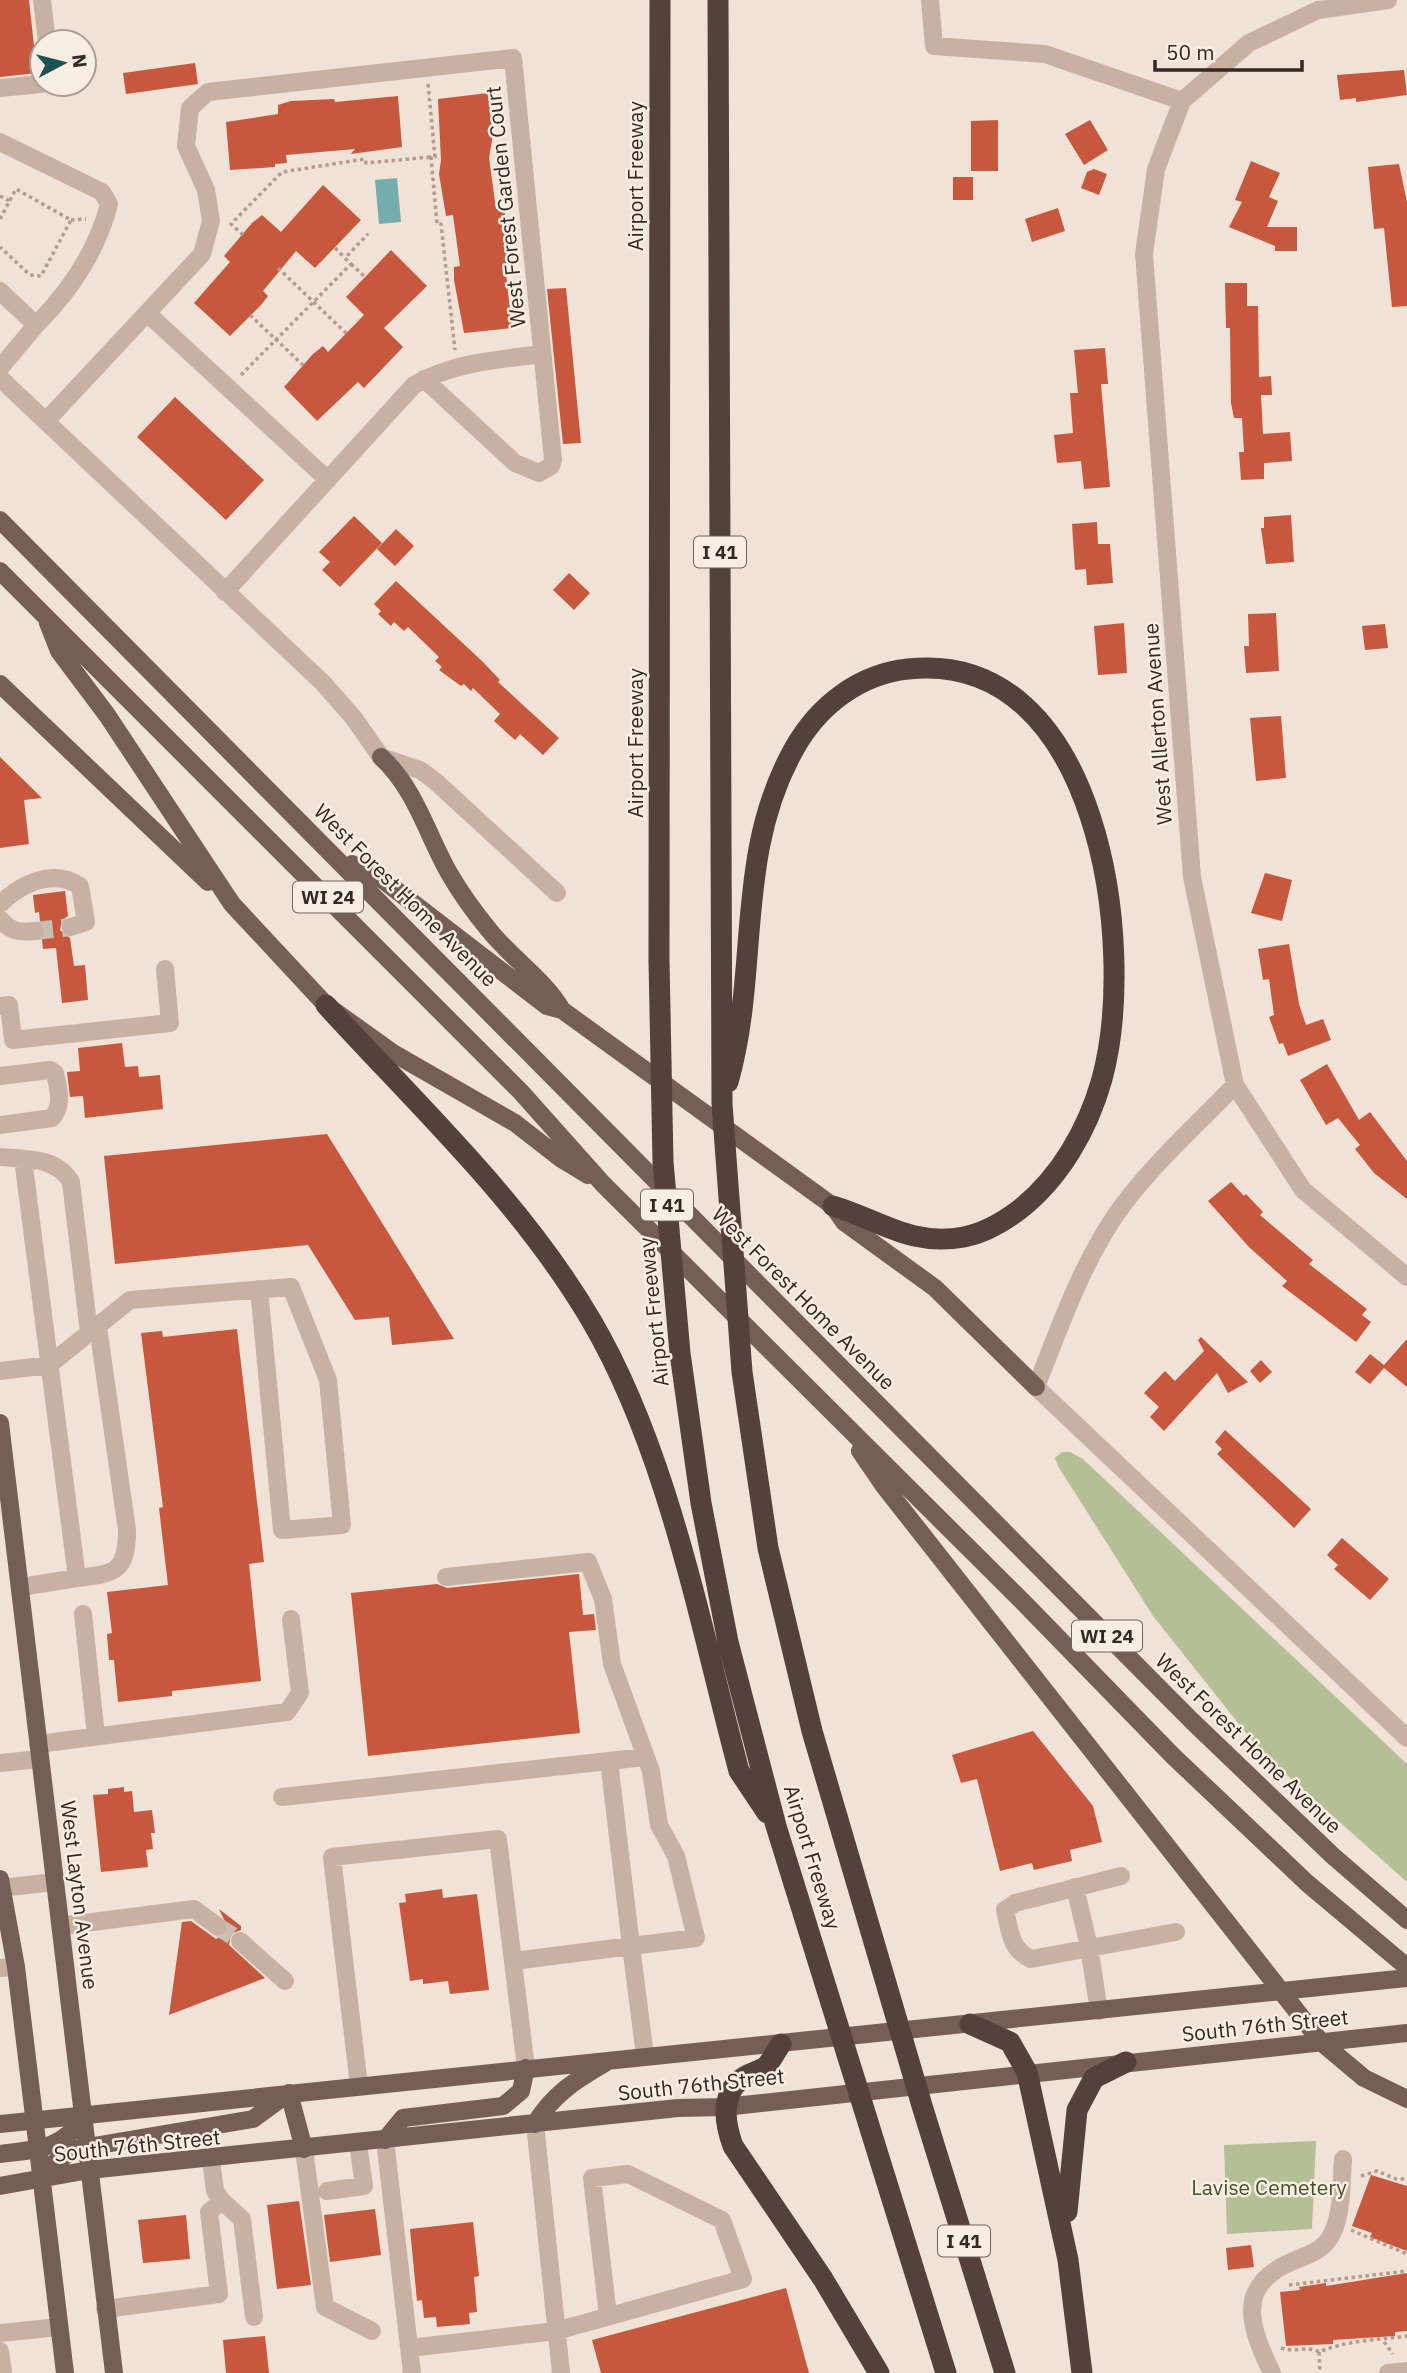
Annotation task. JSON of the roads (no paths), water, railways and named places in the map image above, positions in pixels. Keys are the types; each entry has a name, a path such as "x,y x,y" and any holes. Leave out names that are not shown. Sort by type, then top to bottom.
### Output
{"highway":[{"name":"Airport Freeway","path":"660,0 659,961 663,1162 680,1353 701,1503 728,1642 776,1826 947,2373"},
{"name":"Airport Freeway","path":"718,0 722,1104 741,1372 753,1465 787,1633 812,1731 911,2069 1005,2373"},
{"path":"722,1104 739,1045 750,892 760,835 777,783 796,745 812,723 845,692 885,673 923,668 962,672 1013,696 1054,742 1072,773 1086,805 1105,869 1112,913 1114,987 1109,1045 1090,1114 1064,1161 1033,1199 991,1228 966,1237 929,1239 911,1236 890,1231 833,1206"},
{"path":"326,1005 507,1202 549,1256 591,1321 619,1374 654,1461 739,1771 776,1826"},
{"path":"970,2024 1010,2042 1027,2072 1068,2260 1082,2373"},
{"path":"781,2044 765,2067 741,2079 732,2088 725,2106 733,2147 822,2279 879,2373"},
{"path":"1068,2260 1067,2193 1077,2110 1094,2078 1126,2062"}],"main road":[{"name":"West Forest Home Avenue","path":"0,520 1192,1721 1333,1856 1407,1920"},
{"name":"WI 24","path":"0,571 512,1082 603,1184 1016,1594 1173,1756 1307,1883 1407,1967"},
{"path":"46,617 59,651 107,715 232,904"},
{"path":"0,684 232,904 326,1005 393,1053 515,1123 560,1158 603,1184"},
{"path":"381,757 406,786 449,874 481,919 526,971 553,994 562,1010"},
{"path":"336,856 383,880 547,1006 562,1010 833,1206 844,1222 934,1288 1036,1387"},
{"path":"840,1422 884,1486 1321,2042 1364,2078 1407,2099"},
{"name":"West Layton Avenue","path":"0,1423 114,2373"},
{"path":"0,1885 8,1968 36,2121 65,2373"},
{"name":"South 76th Street","path":"0,2124 1407,1978"},
{"name":"South 76th Street","path":"0,2186 89,2170 211,2160 1399,2034"},
{"path":"535,2124 546,2106 563,2088 611,2059"},
{"path":"385,2140 403,2118 503,2106 521,2091 526,2068"},
{"path":"41,2178 62,2157 87,2147 253,2119 289,2093 304,2149"},
{"path":"0,2154 38,2149 68,2138 84,2117"}],"street":[{"path":"42,0 45,28"},
{"path":"930,0 934,46 1045,54 1182,101 1249,43 1318,9 1388,0"},
{"name":"West Forest Garden Court","path":"46,421 202,254 211,221 206,190 186,146 190,108 208,92 513,58 542,354 456,366 414,385 225,592"},
{"path":"0,88 28,85"},
{"name":"West Allerton Avenue","path":"1182,101 1156,169 1144,254 1192,877 1236,1085 1303,1190 1407,1277"},
{"path":"0,142 102,192 109,204 93,246 68,292 0,368"},
{"path":"0,291 36,326"},
{"path":"147,313 328,480"},
{"path":"424,379 515,463 539,473 551,466 554,460 542,354"},
{"path":"0,378 323,683 353,717 381,757 420,770 435,781 557,893"},
{"path":"0,904 19,886 32,881 68,879 79,886 86,922 71,927"},
{"path":"0,919 7,928 18,932 35,931"},
{"path":"0,1006 9,1005 13,1040 170,1023 165,969"},
{"path":"0,1076 50,1070 55,1073 60,1099 59,1108 52,1118 0,1125"},
{"path":"1236,1085 1161,1162 1115,1216 1073,1294 1036,1387 1406,1735"},
{"path":"0,1157 56,1166 64,1169 71,1182 127,1530 127,1557 119,1567 105,1576 21,1587"},
{"path":"23,1159 78,1578"},
{"path":"0,1371 49,1366 130,1300 259,1289 291,1287 328,1380 342,1525 282,1530 259,1289"},
{"path":"446,1577 588,1562 603,1599 612,1664 651,1771 659,1825 676,1856 696,1938 514,1961"},
{"path":"83,1614 96,1736"},
{"path":"0,1763 96,1736 287,1712 300,1693 291,1619"},
{"path":"282,1797 645,1757"},
{"path":"609,1761 645,2056"},
{"path":"359,2086 331,1857 498,1839 526,2068"},
{"path":"1121,1876 1015,1902 1005,1910 1012,1942 1018,1953 1031,1959 1176,1932"},
{"path":"0,1885 55,1882"},
{"path":"1075,1887 1089,1947 1099,2011"},
{"path":"61,1926 194,1909 217,1926"},
{"path":"240,1941 285,1981"},
{"path":"535,2124 561,2373"},
{"path":"385,2140 412,2373"},
{"path":"327,2190 364,2186 358,2143"},
{"path":"304,2149 324,2307 372,2331"},
{"path":"211,2160 215,2191 242,2219 254,2317"},
{"path":"1272,2373 1258,2344 1252,2300 1259,2283 1271,2271 1317,2251 1328,2241 1336,2226 1342,2168"},
{"path":"410,2348 556,2331 743,2279 722,2220 628,2174 592,2178 608,2316"},
{"path":"105,2309 219,2294 209,2213 222,2201"},
{"path":"0,2333 59,2327"},
{"path":"0,2351 3,2373"},
{"path":"1388,2373 1407,2371"}],"water":[{"path":"397,178 401,222 379,224 375,180"}],"tunnel":[{"path":"35,931 71,927"},
{"path":"217,1926 240,1941"}],"park label":[{"name":"Lavise Cemetery","path":"1269,2187"}]}
